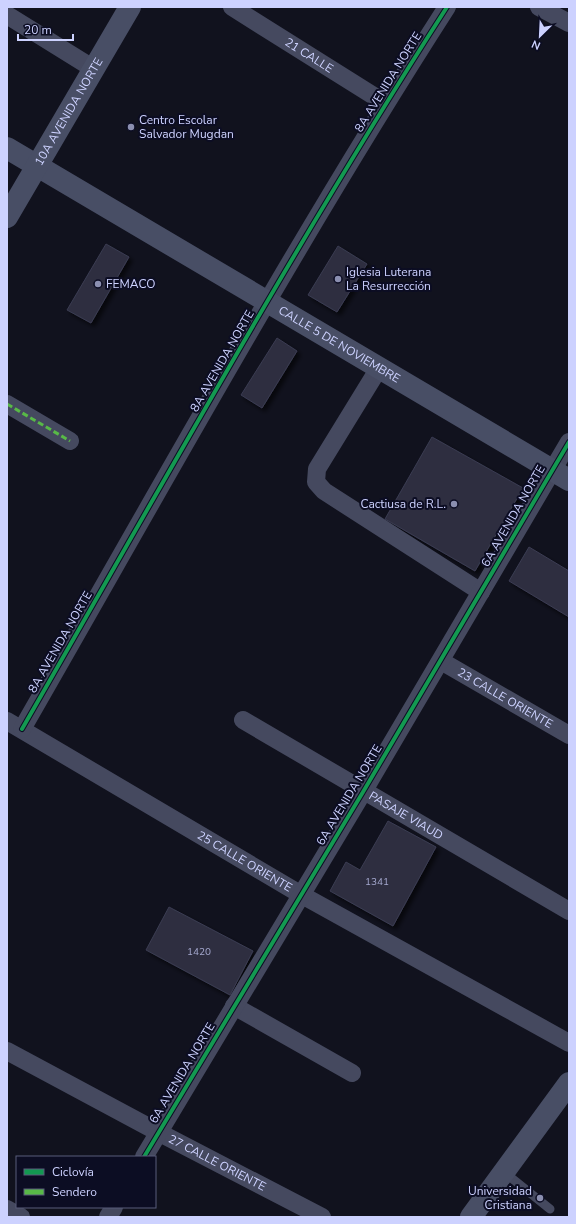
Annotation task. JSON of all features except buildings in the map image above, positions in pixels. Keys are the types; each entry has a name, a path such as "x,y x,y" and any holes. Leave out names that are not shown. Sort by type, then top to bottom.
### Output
{"main road":[{"name":"10A AVENIDA NORTE","path":"7,217 130,7"},
{"name":"CALLE 5 DE NOVIEMBRE","path":"7,148 560,475"},
{"path":"471,1217 569,1083"}],"street":[{"name":"21 CALLE","path":"232,7 385,103"},
{"name":"8A AVENIDA NORTE","path":"14,725 385,103 447,7"},
{"path":"539,7 569,23"},
{"path":"7,15 94,69"},
{"path":"379,368 317,469 316,482 324,491 481,592"},
{"path":"7,404 70,441"},
{"name":"6A AVENIDA NORTE","path":"145,1156 481,592 560,475 569,442"},
{"name":"23 CALLE ORIENTE","path":"441,661 569,735"},
{"name":"PASAJE VIAUD","path":"244,720 363,792 569,911"},
{"name":"25 CALLE ORIENTE","path":"14,725 300,894 569,1043"},
{"path":"234,1006 352,1073"},
{"name":"27 CALLE ORIENTE","path":"7,1051 158,1132 322,1217"},
{"path":"108,1217 113,1208"},
{"path":"7,1209 21,1217"}],"lane":[{"path":"504,1172 550,1209"}],"marked path":[{"path":"7,404 70,441"}],"cycle path":[{"path":"22,729 230,365 336,185 447,7"},
{"path":"145,1156 363,792 569,442"}],"place":[{"name":"Centro Escolar Salvador Mugdan","path":"131,127"},
{"name":"Iglesia Luterana La Resurrección","path":"338,279"},
{"name":"FEMACO","path":"98,284"},
{"name":"Cactiusa de R.L.","path":"454,504"},
{"name":"Universidad Cristiana","path":"540,1198"}]}
